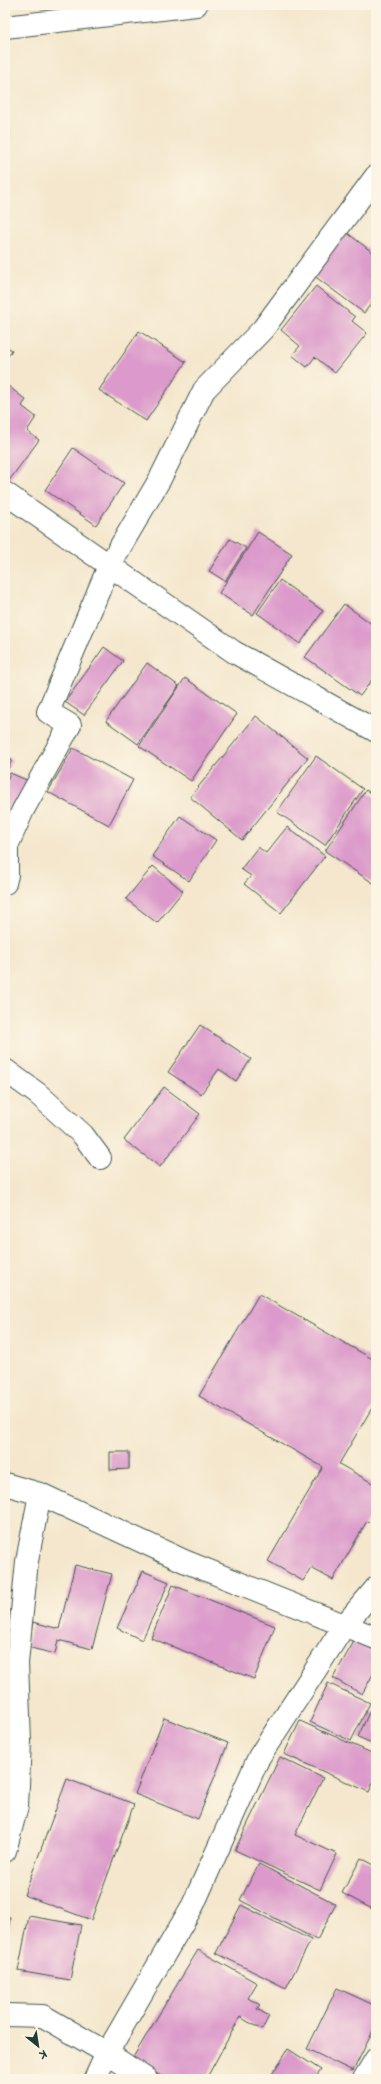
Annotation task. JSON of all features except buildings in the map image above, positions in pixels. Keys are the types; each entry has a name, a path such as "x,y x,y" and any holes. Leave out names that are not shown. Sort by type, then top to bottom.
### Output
{"street":[{"path":"5,27 196,5"},
{"path":"5,883 7,875 7,846 23,810 70,725 48,712 109,566 160,479 204,390 263,329 376,176"},
{"path":"5,493 234,652 376,731"},
{"path":"5,1070 38,1094 84,1135 100,1158"},
{"path":"5,1484 40,1494 184,1561 376,1638"},
{"path":"5,1851 17,1806 20,1742 17,1663 27,1561 40,1494"},
{"path":"95,2079 107,2052 192,1905 259,1757 344,1626 376,1588"},
{"path":"5,2015 43,2016 107,2052 146,2079"},
{"path":"364,2079 376,2059"}]}
